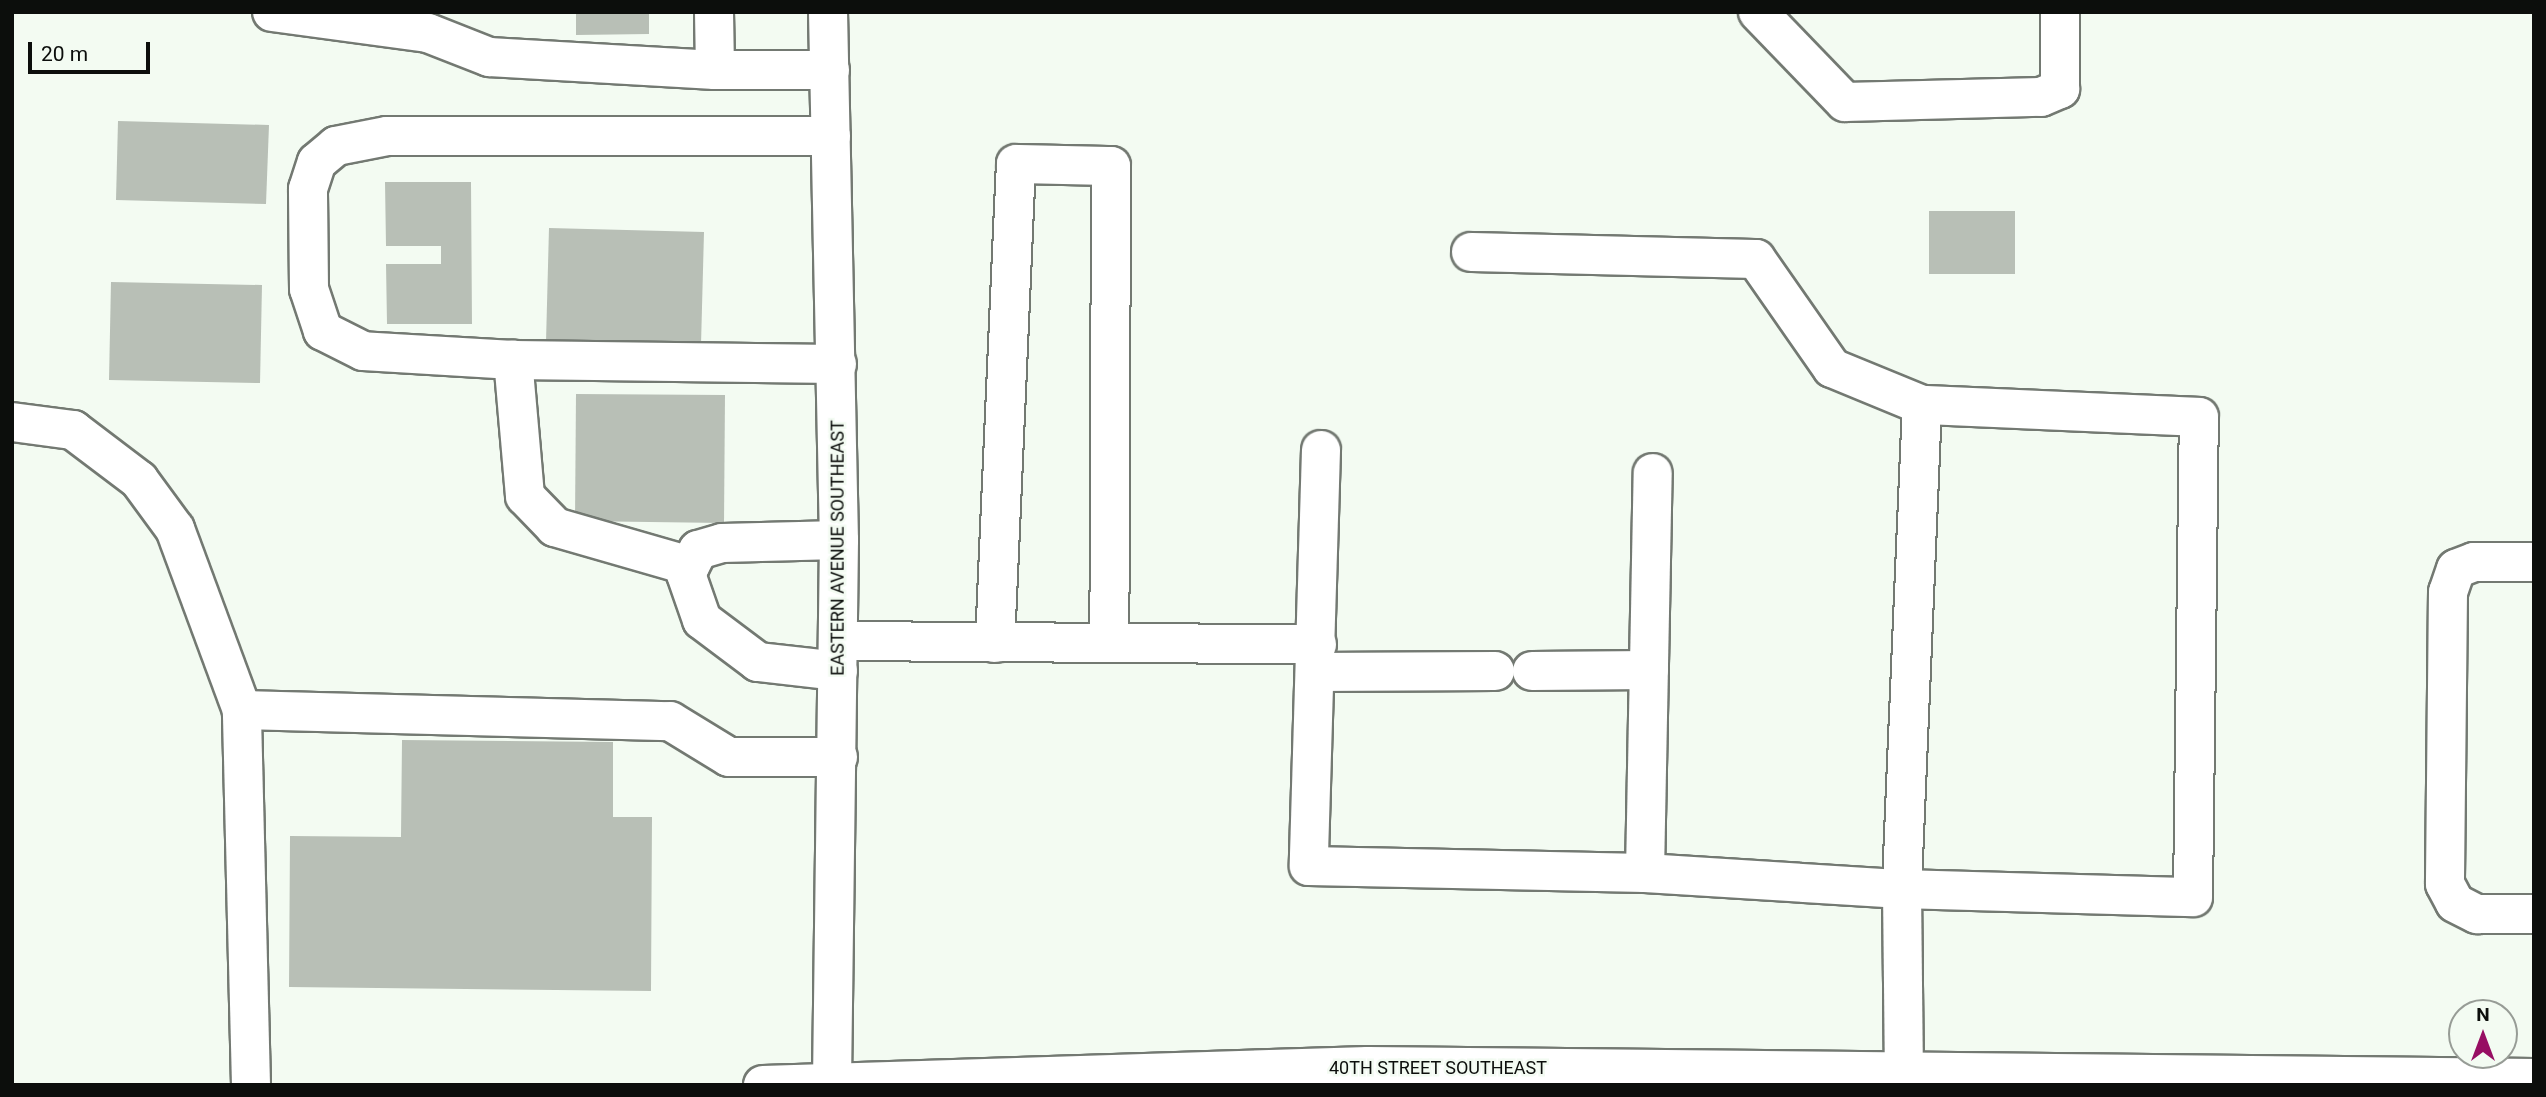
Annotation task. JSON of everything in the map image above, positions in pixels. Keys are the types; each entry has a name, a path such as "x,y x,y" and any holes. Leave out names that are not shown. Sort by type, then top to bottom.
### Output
{"street":[{"path":"272,12 428,33 489,57 715,70 830,70"},
{"path":"714,12 715,70"},
{"name":"EASTERN AVENUE SOUTHEAST","path":"828,12 839,540 832,1084"},
{"path":"1758,12 1845,102 2041,97 2060,89 2060,12"},
{"path":"831,136 387,136 336,146 317,162 309,189 310,289 323,331 363,351 513,360 837,364"},
{"path":"995,643 1016,164 1111,166 1109,643"},
{"path":"1321,450 1309,866 1645,873 1902,889 2193,897 2199,417 1922,405 1832,368 1756,258 1471,252"},
{"path":"513,360 525,496 555,527 690,566"},
{"path":"1903,1072 1902,889 1922,405"},
{"path":"12,422 73,430 139,480 174,529 242,710 251,1085"},
{"path":"1645,873 1653,474"},
{"path":"839,540 722,543 698,550 690,566 690,601 721,638 758,662 995,643 1109,643 1513,671 1649,670"},
{"path":"2534,562 2474,562 2456,569 2448,592 2445,884 2455,903 2477,914 2534,914"},
{"path":"242,710 670,721 729,757 838,757"},
{"name":"40TH STREET SOUTHEAST","path":"762,1085 1368,1076 1719,1077 1903,1072 2516,1080"}],"building":[{"path":"576,12 649,12 649,34 576,35"},
{"path":"118,121 269,125 266,204 116,200"},
{"path":"385,182 471,182 472,324 387,324 386,264 441,264 441,246 386,246"},
{"path":"1929,211 2015,211 2015,274 1929,274"},
{"path":"549,228 704,232 701,345 546,342"},
{"path":"111,282 262,285 260,383 109,380"},
{"path":"576,394 725,395 724,523 575,521"},
{"path":"402,740 613,742 613,817 652,817 651,991 289,987 290,836 401,837"}]}
